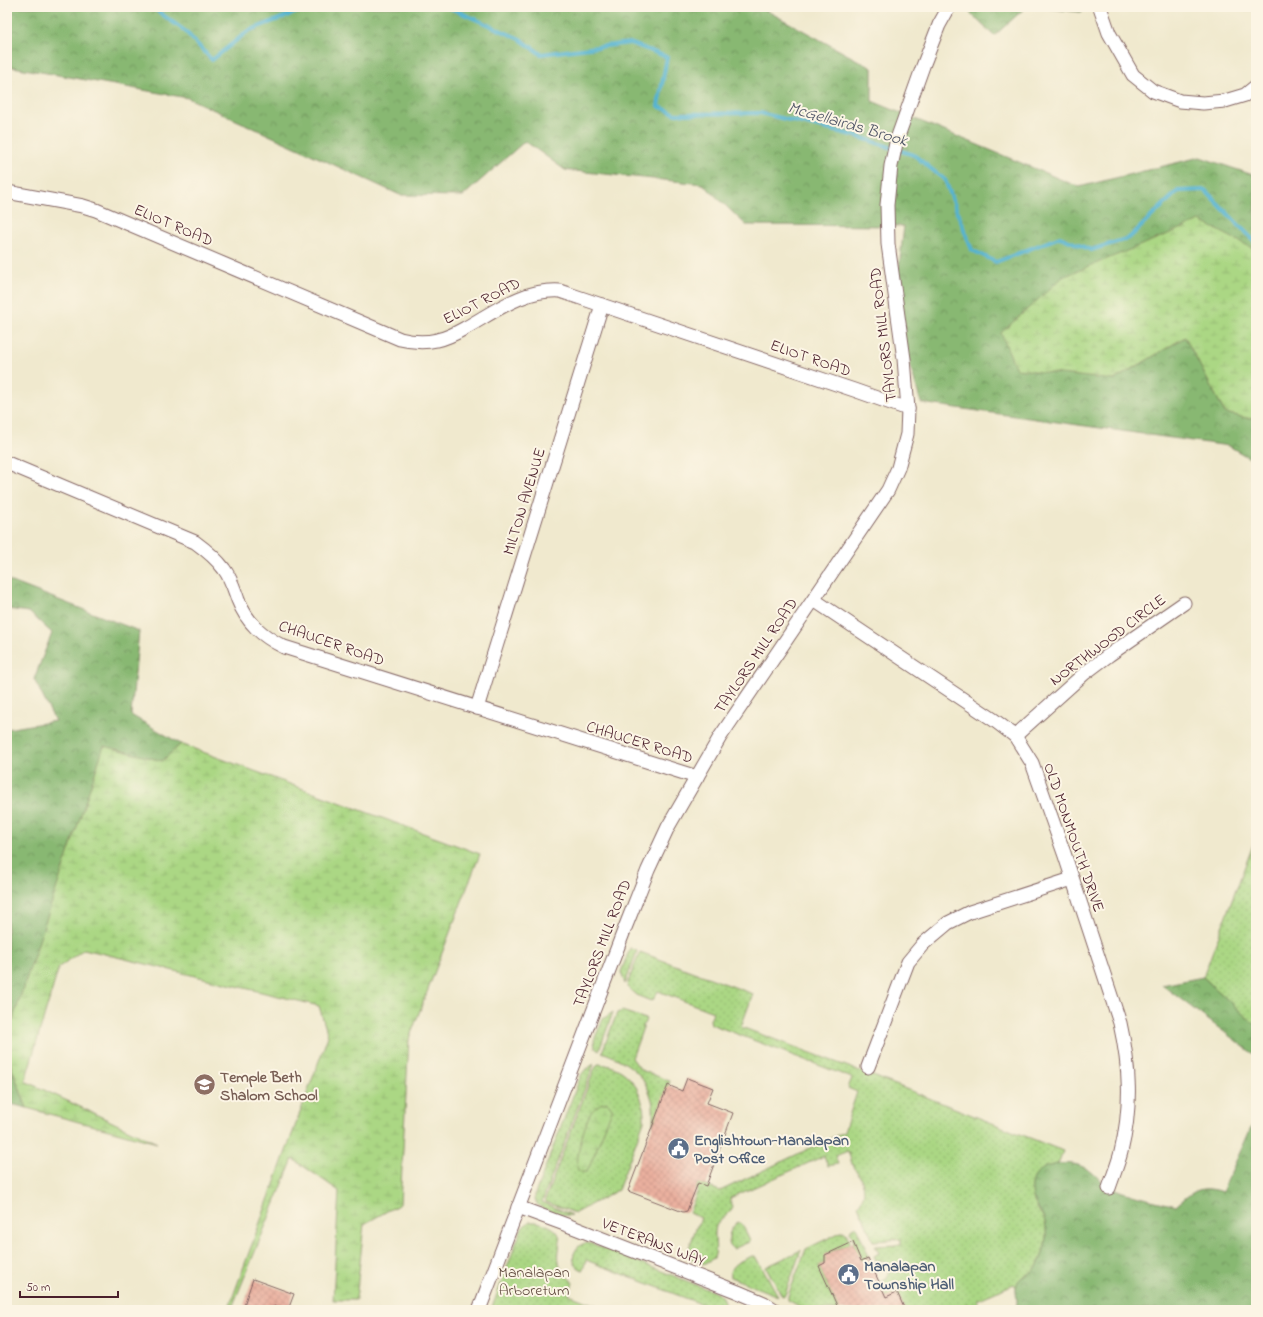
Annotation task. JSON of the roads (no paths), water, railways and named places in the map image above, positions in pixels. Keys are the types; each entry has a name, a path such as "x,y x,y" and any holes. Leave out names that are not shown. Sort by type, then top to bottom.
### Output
{"street":[{"name":"TAYLORS MILL ROAD","path":"479,1310 625,928 648,870 668,827 720,737 814,600 894,479 907,434 908,409 904,359 888,244 888,205 891,166 897,139 922,66 939,25 949,7"},
{"path":"1100,7 1109,33 1133,75 1153,91 1180,101 1203,103 1224,101 1245,95 1256,86"},
{"name":"ELIOT ROAD","path":"7,192 83,206 96,210 393,336 409,341 420,342 437,340 453,335 519,298 540,292 560,291 908,409"},
{"name":"MILTON AVENUE","path":"477,708 602,305"},
{"name":"CHAUCER ROAD","path":"7,463 194,542 204,548 224,569 232,583 246,616 257,630 284,647 697,777"},
{"name":"OLD MONMOUTH DRIVE","path":"814,600 994,720 1015,736 1032,763 1064,853 1120,1023 1127,1063 1129,1092 1127,1119 1120,1153 1109,1188"},
{"name":"NORTHWOOD CIRCLE","path":"1015,736 1085,673 1184,603"},
{"path":"868,1067 908,962 922,944 948,923 970,912 1072,879"},
{"name":"VETERANS WAY","path":"518,1207 738,1292 764,1303 775,1310"}],"waterway":[{"name":"McGellairds Brook","path":"152,7 185,31 212,60 248,31 310,7"},
{"name":"McGellairds Brook","path":"448,7 520,39 541,54 630,43 667,57 658,106 676,114 760,113 856,136 914,155 945,180 972,250 996,262 1060,237 1091,250 1129,238 1178,191 1205,190 1256,243"}],"place":[{"name":"Temple Beth Shalom School","path":"205,1085"},
{"name":"Englishtown-Manalapan Post Office","path":"678,1148"},
{"name":"Manalapan Township Hall","path":"849,1274"}],"park label":[{"name":"Manalapan Arboretum","path":"534,1280"}]}
